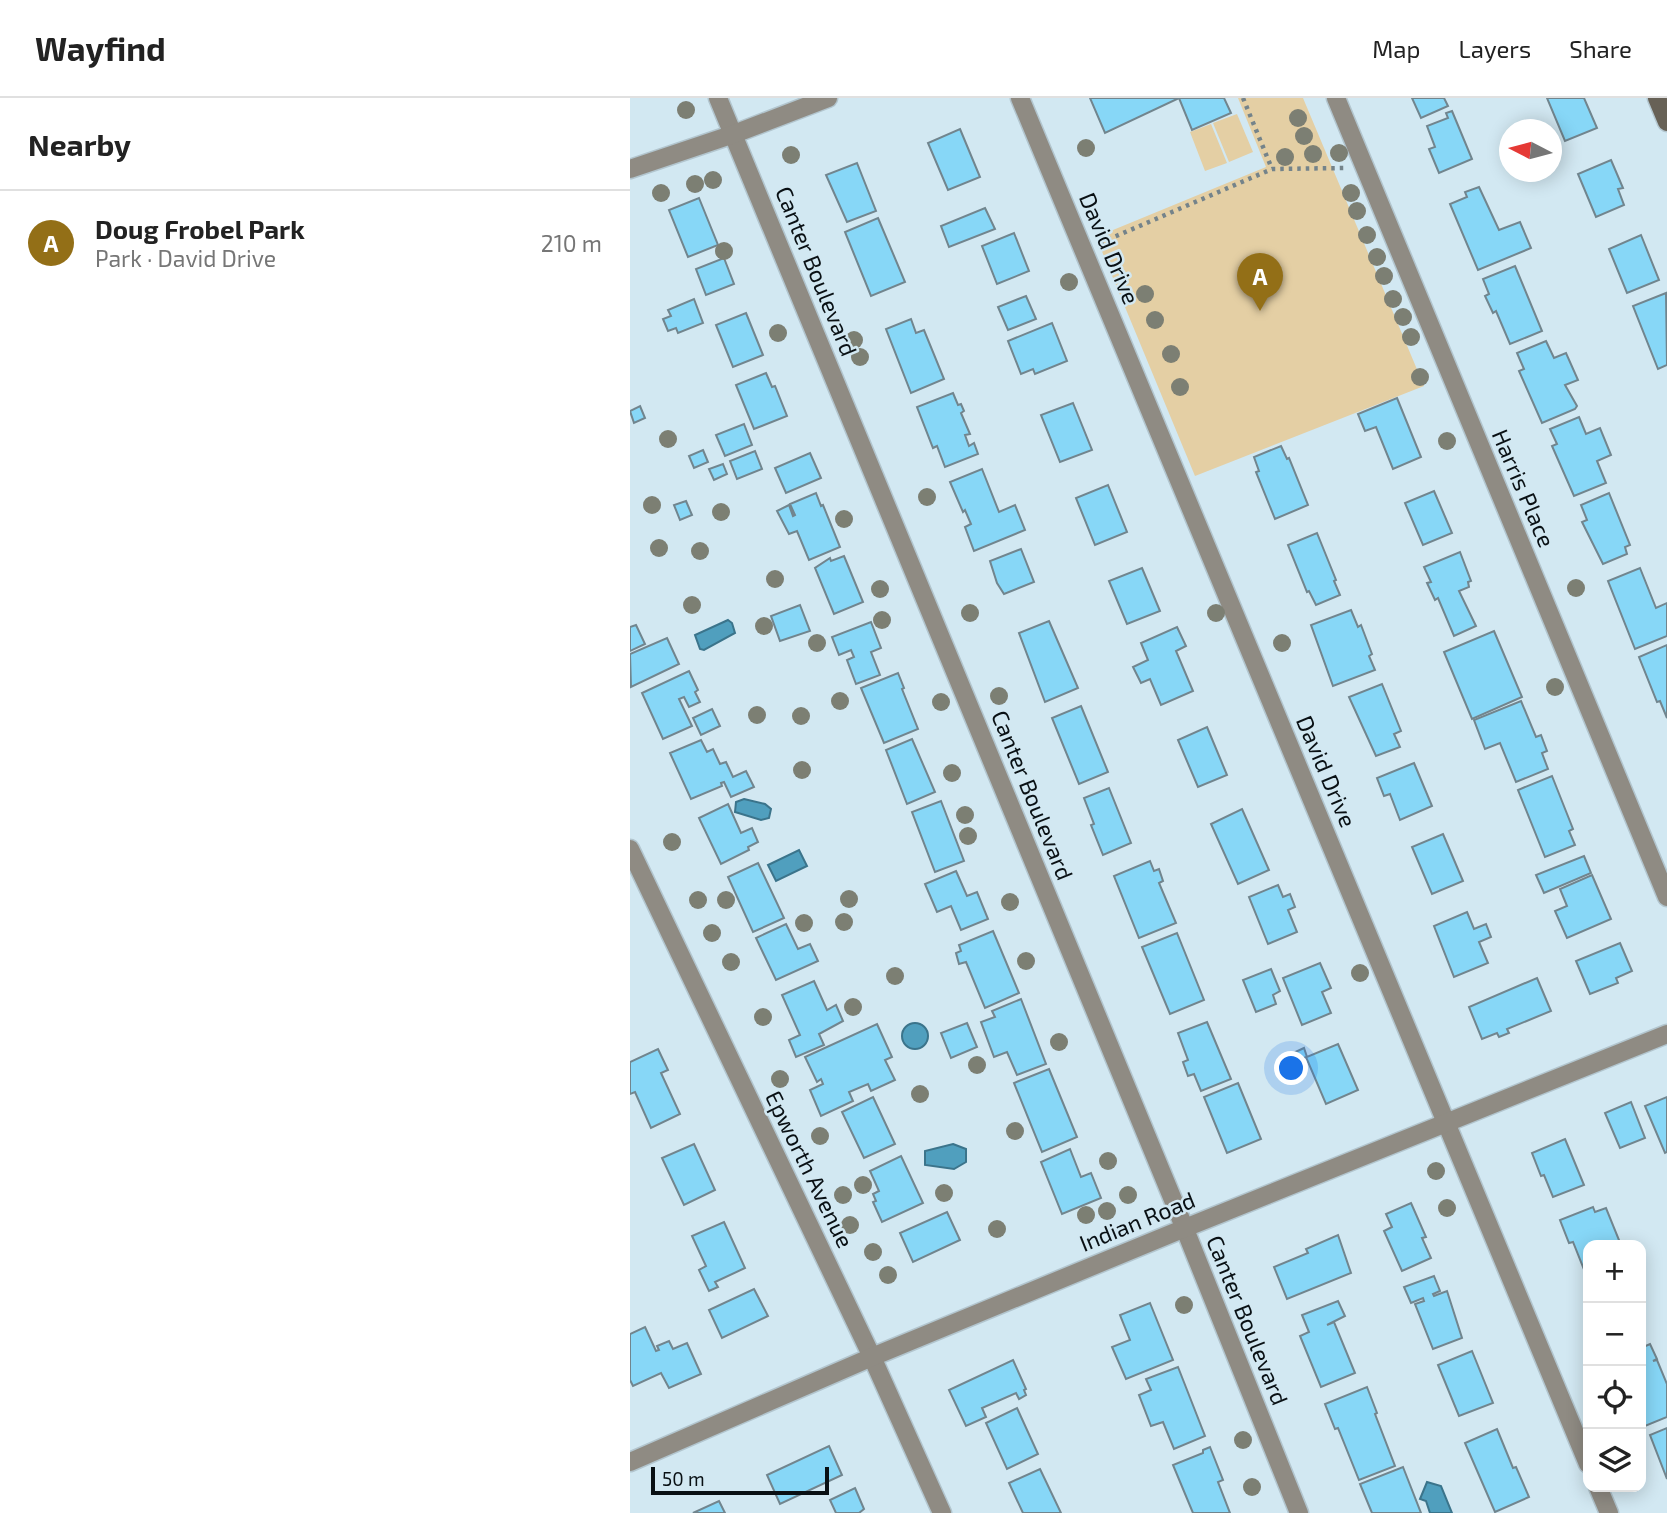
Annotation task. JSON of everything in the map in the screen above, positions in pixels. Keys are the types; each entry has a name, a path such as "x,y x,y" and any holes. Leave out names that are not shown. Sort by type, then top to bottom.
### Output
{"main road":[{"path":"1657,98 1667,122"}],"street":[{"name":"Canter Boulevard","path":"718,98 1185,1228 1299,1513"},
{"path":"630,169 734,134 828,98"},
{"name":"David Drive","path":"1020,98 1583,1452"},
{"name":"Harris Place","path":"1336,98 1667,897"},
{"name":"Epworth Avenue","path":"630,849 872,1357 942,1513"},
{"name":"Indian Road","path":"630,1462 872,1357 1667,1034"},
{"path":"1600,1492 1609,1513"}],"path":[{"path":"1243,98 1272,169"},
{"path":"1084,249 1272,169 1338,169 1363,165"}],"shaded area":[{"path":"1238,98 1303,98 1424,386 1195,476 1096,237 1266,167"},
{"path":"1237,114 1253,152 1229,162 1213,123"},
{"path":"1211,124 1227,163 1205,171 1190,132"}],"water":[{"path":"728,620 735,633 704,650 700,649 695,635"},
{"path":"744,799 765,804 771,809 769,818 761,820 735,812 736,802"},
{"path":"799,850 807,866 776,881 768,865"},
{"path":"915,1023 924,1027 928,1036 924,1045 915,1049 906,1045 902,1036 906,1027"},
{"path":"953,1144 966,1149 966,1162 954,1169 925,1165 925,1151"},
{"path":"1427,1482 1441,1486 1452,1513 1430,1513 1426,1501 1420,1499"}],"building":[{"path":"1090,98 1179,98 1105,133"},
{"path":"1179,98 1224,98 1231,113 1192,130"},
{"path":"1412,98 1444,98 1448,106 1421,118"},
{"path":"1547,98 1584,98 1597,128 1565,141 1562,119 1556,119"},
{"path":"1452,111 1472,159 1439,173 1429,149 1435,147 1427,126 1448,118 1446,113"},
{"path":"960,129 980,177 948,190 928,143"},
{"path":"1611,160 1623,188 1618,189 1624,205 1596,217 1578,174"},
{"path":"857,163 876,211 847,222 826,175"},
{"path":"1479,187 1499,230 1520,222 1531,248 1478,270 1450,204 1467,197 1465,192"},
{"path":"699,198 718,245 688,257 669,210"},
{"path":"985,208 995,229 949,247 941,226"},
{"path":"878,218 905,282 871,296 845,232"},
{"path":"1014,233 1029,271 997,284 982,246"},
{"path":"1641,235 1659,280 1627,293 1609,249"},
{"path":"724,258 734,284 706,295 696,269"},
{"path":"1515,266 1542,331 1510,344 1496,311 1493,313 1485,296 1489,294 1483,279"},
{"path":"1666,293 1667,365 1658,369 1633,306"},
{"path":"1026,296 1036,319 1008,330 998,307"},
{"path":"694,299 703,323 678,333 676,328 668,331 663,319 671,316 668,310"},
{"path":"746,313 763,355 733,367 716,325"},
{"path":"911,319 916,333 924,330 944,379 911,393 886,329"},
{"path":"1052,323 1067,361 1035,374 1033,369 1021,374 1008,341"},
{"path":"1546,341 1554,358 1566,353 1578,380 1565,385 1577,406 1542,423 1519,371 1524,369 1517,353"},
{"path":"766,373 772,387 775,386 787,416 754,429 736,385"},
{"path":"953,393 964,411 961,413 970,434 965,435 969,446 974,443 978,454 945,467 937,446 933,448 917,407"},
{"path":"1397,398 1421,457 1393,469 1376,427 1365,431 1358,414"},
{"path":"1073,403 1092,450 1060,462 1041,415"},
{"path":"640,406 645,418 634,423 630,411"},
{"path":"1579,417 1586,434 1600,428 1611,455 1597,461 1606,483 1574,496 1552,446 1557,444 1550,429"},
{"path":"744,424 752,445 725,456 716,435"},
{"path":"1281,446 1287,459 1289,458 1308,505 1275,519 1256,472 1259,471 1254,457"},
{"path":"703,450 708,462 694,468 689,456"},
{"path":"755,451 762,469 737,479 730,461"},
{"path":"810,453 821,478 786,493 775,468"},
{"path":"723,464 727,474 714,480 709,469"},
{"path":"982,469 999,512 1015,505 1025,530 974,551 965,527 971,524 950,482"},
{"path":"1108,485 1127,532 1095,545 1076,498"},
{"path":"1434,491 1452,533 1423,545 1405,503"},
{"path":"816,493 840,547 809,560 797,531 789,534 777,511 789,505 793,516 795,515 790,504"},
{"path":"1609,493 1630,545 1625,547 1627,554 1603,564 1582,522 1587,520 1581,505"},
{"path":"686,501 692,515 680,520 674,505"},
{"path":"1317,533 1340,595 1316,605 1309,591 1307,592 1288,545"},
{"path":"1021,549 1034,582 1004,594 997,583 990,561"},
{"path":"1460,552 1471,581 1468,582 1469,587 1459,591 1476,626 1454,636 1438,598 1435,600 1427,583 1431,582 1424,567"},
{"path":"844,556 863,602 834,614 815,568 830,558 831,561"},
{"path":"1142,568 1160,611 1127,624 1109,581"},
{"path":"1640,568 1656,608 1667,603 1667,636 1635,649 1608,581"},
{"path":"800,605 810,631 780,641 771,616"},
{"path":"1351,610 1358,627 1361,625 1375,670 1333,686 1311,625"},
{"path":"1049,621 1078,688 1045,702 1019,633"},
{"path":"871,622 881,648 871,652 880,675 856,684 847,660 854,657 851,650 839,655 832,637"},
{"path":"636,625 645,644 630,651 630,627"},
{"path":"1177,627 1186,646 1176,651 1193,691 1161,705 1150,679 1141,683 1133,667 1148,660 1141,643"},
{"path":"1494,631 1522,697 1472,719 1444,652"},
{"path":"667,638 679,664 631,687 630,654"},
{"path":"1667,645 1667,718 1660,701 1657,702 1639,657"},
{"path":"689,671 698,690 695,692 700,702 689,707 684,697 679,699 692,726 663,739 642,693"},
{"path":"898,673 918,729 884,743 861,688"},
{"path":"1382,684 1401,731 1394,734 1400,747 1376,756 1349,697"},
{"path":"1521,701 1536,737 1541,735 1547,751 1542,753 1548,769 1516,782 1500,743 1485,749 1474,720"},
{"path":"1081,706 1108,772 1079,784 1052,718"},
{"path":"712,709 720,726 701,735 693,718"},
{"path":"1207,727 1227,775 1198,787 1178,740"},
{"path":"912,739 935,792 907,804 886,750"},
{"path":"701,740 707,752 713,749 720,764 726,762 733,777 746,771 754,787 731,797 724,782 721,783 722,786 691,799 670,753"},
{"path":"1414,763 1432,806 1400,820 1390,794 1384,796 1377,778"},
{"path":"1552,776 1573,829 1569,831 1575,845 1545,857 1518,790"},
{"path":"1109,788 1131,843 1103,855 1084,798"},
{"path":"941,801 964,861 935,872 912,812"},
{"path":"728,804 741,833 752,828 758,842 748,847 749,850 721,864 699,818"},
{"path":"1242,809 1269,870 1238,884 1211,824"},
{"path":"1443,834 1463,881 1432,894 1412,847"},
{"path":"1584,856 1591,873 1544,893 1536,875"},
{"path":"1150,861 1154,871 1159,869 1163,881 1159,883 1176,923 1139,938 1114,876"},
{"path":"758,863 784,918 753,932 728,877"},
{"path":"956,871 967,896 977,892 988,919 961,930 951,906 937,912 925,884"},
{"path":"1592,875 1611,919 1567,938 1555,911 1567,906 1560,889"},
{"path":"1278,885 1283,897 1290,894 1295,907 1288,910 1297,932 1268,944 1249,897"},
{"path":"1467,912 1474,929 1486,924 1491,937 1479,942 1488,963 1454,977 1434,926"},
{"path":"786,924 798,949 810,944 818,961 776,980 756,938"},
{"path":"993,931 1019,993 985,1008 966,962 959,964 956,953 961,951 959,945"},
{"path":"1177,933 1204,1000 1170,1014 1142,947"},
{"path":"1620,943 1632,971 1616,978 1618,983 1590,994 1576,961"},
{"path":"1320,963 1331,988 1322,992 1331,1013 1302,1025 1283,978"},
{"path":"1271,969 1280,991 1273,995 1276,1004 1256,1012 1243,980"},
{"path":"1537,978 1551,1011 1507,1029 1509,1033 1499,1037 1497,1033 1482,1039 1469,1007"},
{"path":"814,981 827,1010 836,1005 843,1021 819,1034 824,1045 796,1057 789,1040 800,1035 782,995"},
{"path":"1021,999 1046,1064 1017,1075 1007,1052 994,1057 981,1022 995,1017 992,1011"},
{"path":"1207,1022 1231,1079 1201,1091 1194,1074 1188,1076 1183,1062 1188,1060 1178,1033"},
{"path":"967,1023 977,1047 951,1058 941,1033"},
{"path":"877,1024 892,1057 885,1060 895,1080 871,1091 868,1084 849,1092 853,1101 821,1116 810,1090 823,1084 821,1079 817,1082 805,1057"},
{"path":"1338,1044 1358,1090 1326,1104 1306,1057 1294,1062 1291,1054 1304,1048 1307,1057"},
{"path":"658,1049 668,1070 661,1073 680,1114 651,1128 635,1092 630,1094 630,1062"},
{"path":"1049,1069 1077,1137 1042,1152 1014,1083"},
{"path":"1238,1083 1261,1139 1227,1153 1204,1097"},
{"path":"873,1097 895,1144 864,1158 842,1112"},
{"path":"1667,1097 1667,1152 1665,1153 1645,1106"},
{"path":"1631,1102 1645,1138 1620,1148 1605,1113"},
{"path":"1565,1139 1584,1185 1553,1197 1532,1153"},
{"path":"694,1144 715,1190 684,1205 662,1158"},
{"path":"1070,1149 1081,1177 1091,1173 1101,1198 1062,1214 1041,1162"},
{"path":"901,1156 923,1203 882,1222 873,1202 876,1201 873,1194 879,1191 870,1171"},
{"path":"1411,1203 1426,1237 1422,1238 1431,1258 1402,1271 1384,1231 1392,1227 1386,1214"},
{"path":"1593,1207 1595,1212 1606,1208 1619,1240 1583,1240 1583,1267 1560,1220"},
{"path":"947,1212 960,1240 913,1262 900,1233"},
{"path":"724,1222 745,1268 715,1282 718,1287 709,1291 699,1270 706,1266 692,1236"},
{"path":"1338,1235 1351,1273 1287,1299 1274,1267 1308,1253 1306,1249"},
{"path":"1434,1276 1440,1291 1433,1294 1434,1296 1447,1291 1462,1338 1433,1349 1415,1304 1424,1301 1423,1298 1411,1303 1404,1287"},
{"path":"754,1289 768,1316 722,1338 709,1310"},
{"path":"1338,1301 1345,1316 1327,1325 1334,1322 1355,1373 1321,1387 1300,1336 1309,1332 1302,1315"},
{"path":"1150,1303 1173,1360 1126,1379 1112,1347 1130,1340 1120,1315"},
{"path":"645,1327 656,1351 659,1350 657,1346 669,1341 673,1349 687,1343 701,1374 669,1388 661,1373 633,1386 630,1380 630,1334"},
{"path":"1650,1344 1657,1359 1653,1361 1657,1360 1667,1384 1667,1417 1646,1426 1646,1366 1646,1346"},
{"path":"1472,1351 1493,1403 1459,1416 1438,1365"},
{"path":"1013,1360 1026,1395 1019,1399 1016,1393 982,1408 986,1417 966,1426 949,1390"},
{"path":"1178,1367 1205,1436 1174,1449 1163,1422 1151,1426 1139,1395 1151,1390 1146,1379"},
{"path":"1367,1387 1395,1466 1359,1480 1325,1404"},
{"path":"1017,1408 1038,1454 1007,1469 986,1423"},
{"path":"1667,1428 1667,1479 1650,1435"},
{"path":"1497,1429 1513,1468 1516,1467 1529,1497 1495,1512 1465,1443"},
{"path":"829,1446 842,1475 780,1504 767,1475"},
{"path":"1210,1447 1223,1480 1218,1482 1230,1513 1193,1513 1173,1465 1203,1453 1203,1450"},
{"path":"1403,1467 1421,1513 1372,1513 1360,1484"},
{"path":"1040,1469 1061,1513 1023,1513 1009,1483"},
{"path":"855,1488 864,1509 859,1513 836,1513 830,1500"},
{"path":"719,1501 725,1513 693,1513"}],"place":[{"name":"Doug Frobel Park","path":"1260,311"}]}
